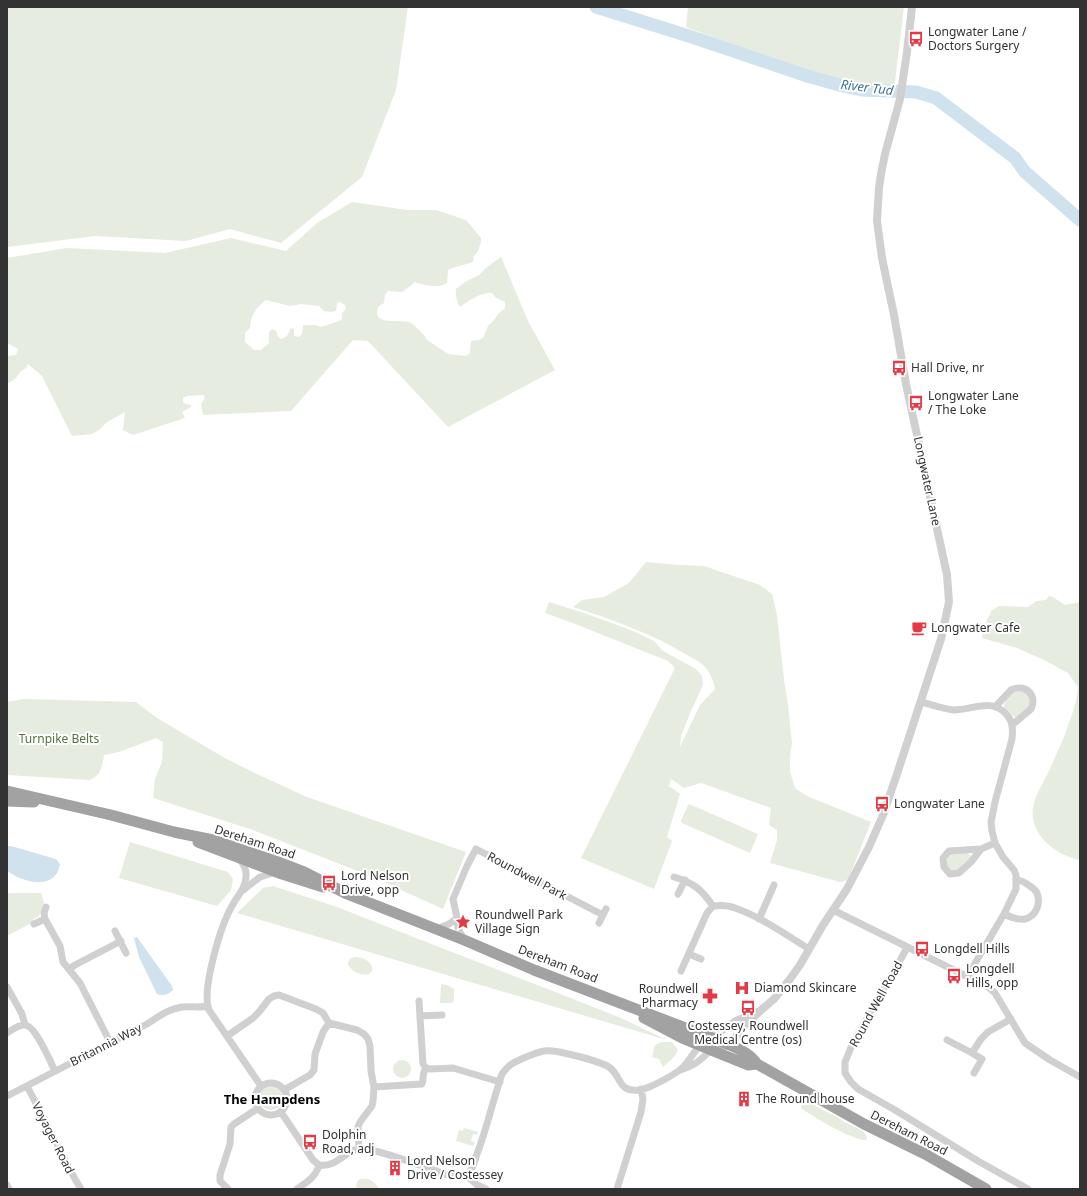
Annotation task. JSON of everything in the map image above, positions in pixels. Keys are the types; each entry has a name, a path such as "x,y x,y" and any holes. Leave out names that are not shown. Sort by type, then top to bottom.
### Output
{"highway":[{"name":"Dereham Road","path":"7,791 111,815 174,832 213,840 278,862 304,872 347,894 464,940 534,970 709,1036 745,1052 752,1057 757,1064 864,1124 925,1154 986,1189"},
{"name":"Dereham Road","path":"7,801 60,804"},
{"name":"Dereham Road","path":"174,832 211,848 276,872 304,882 347,894"},
{"name":"Dereham Road","path":"604,996 682,1038 748,1065 757,1064"},
{"path":"709,1036 711,1050"}],"street":[{"name":"Longwater Lane","path":"730,1045 739,1032 760,1010 774,999 790,979 847,889 878,826 902,760 944,626 948,608 949,590 906,384 882,258 877,221 881,174 893,121 900,99 908,52 912,7"},
{"path":"995,707 1014,688 1022,687 1029,691 1033,697 1033,705 1031,709 1012,725"},
{"path":"920,702 953,710 990,705 1004,712 1012,725 1012,739 994,802 992,831 996,843 1014,870 1016,875 1016,889 1004,914 967,977"},
{"path":"981,849 972,862 959,874 950,874 944,867 943,858 950,851 981,849 996,843"},
{"name":"Roundwell Park","path":"464,940 458,928 458,918 452,899 476,849 604,912 599,923"},
{"path":"240,859 246,868 246,881 229,911 223,927 214,956 207,996 209,1010 261,1086"},
{"path":"240,893 260,877 276,872"},
{"path":"674,877 685,880 700,889 713,906"},
{"path":"678,894 685,880"},
{"path":"1004,914 1012,918 1024,919 1032,916 1039,904 1037,892 1028,884 1016,880"},
{"path":"758,919 774,885"},
{"path":"681,971 707,913 713,906 721,905 734,907 758,919 809,949"},
{"path":"46,907 44,913 45,919 60,946 63,962 80,983 110,1042"},
{"path":"833,910 988,987 995,993 1025,1043 1050,1060 1080,1077"},
{"path":"436,929 449,924 458,918"},
{"path":"34,924 45,919"},
{"path":"115,931 126,953"},
{"path":"69,969 121,941"},
{"name":"Round Well Road","path":"845,1062 852,1045 907,948"},
{"path":"689,954 701,959"},
{"path":"7,987 22,1014 25,1025"},
{"path":"227,1036 253,1018 269,999 279,995 316,1009 323,1013 329,1023 357,1030 364,1034 368,1039 370,1046 371,1071 374,1087 372,1106 360,1122 358,1128 359,1149"},
{"path":"374,1087 422,1084 423,1074 426,1068 424,1064 418,1001"},
{"name":"Britannia Way","path":"7,1096 147,1024 168,1010 191,1006 199,1008 208,1006"},
{"name":"Longwater Lane","path":"709,1036 760,1010"},
{"path":"420,1016 442,1015"},
{"path":"972,1054 981,1039 988,1032 1011,1019"},
{"path":"284,1090 310,1075 314,1070 315,1054 323,1032 329,1023"},
{"path":"7,1033 25,1025 29,1026 36,1032 55,1071"},
{"path":"680,1070 699,1045 709,1036"},
{"path":"947,1040 982,1059 974,1074"},
{"path":"281,1112 313,1160 319,1165 330,1165 352,1151 367,1149 448,1175 462,1177 470,1171 482,1142 502,1074 509,1066 544,1050 602,1064 610,1068 615,1073 621,1085 625,1088 641,1090 653,1086 680,1070 690,1067 711,1050 730,1045"},
{"name":"Dereham Road","path":"845,1062 845,1073 858,1089 978,1161 1028,1189"},
{"path":"426,1068 453,1068 500,1082"},
{"path":"269,1083 278,1084 284,1090 288,1098 286,1106 281,1112 273,1116 264,1114 257,1109 254,1101 256,1093 261,1086 269,1083"},
{"name":"Voyager Road","path":"27,1086 81,1189"},
{"path":"617,1189 641,1112 643,1099 641,1090"},
{"path":"228,1189 220,1181 220,1175 230,1144 231,1128 234,1124 257,1109"},
{"path":"297,1189 310,1180 319,1165"},
{"path":"466,1174 477,1185 486,1189"},
{"path":"7,1185 9,1189"}],"green space":[{"path":"7,7 408,7 396,90 362,177 281,243 230,229 186,241 95,236 7,247"},
{"path":"688,7 904,7 894,89 866,88 828,80 686,27"},
{"path":"352,202 407,210 436,210 466,220 481,238 478,251 474,256 473,262 448,270 447,283 443,285 431,286 414,282 402,292 388,291 385,295 384,303 380,305 378,309 378,317 386,321 402,321 411,323 417,327 426,339 448,354 466,356 470,353 471,341 483,338 488,326 505,308 505,302 496,298 492,293 487,293 475,297 460,307 456,298 456,289 465,282 479,275 501,257 528,321 555,370 448,427 368,341 353,340 291,411 203,415 201,404 205,396 187,396 183,398 183,402 191,405 191,407 182,412 185,418 133,435 123,430 125,412 107,422 99,430 92,434 72,436 42,376 28,364 16,378 7,384 7,356 16,355 18,349 7,343 7,258 67,248 165,253 231,238 286,251 317,223","holes":["266,300 290,306 301,304 319,306 324,311 331,312 336,311 337,303 340,302 345,305 346,309 342,313 342,319 339,321 321,327 315,325 303,325 302,334 299,337 294,336 294,329 291,328 287,336 282,339 278,337 276,331 272,329 269,332 269,343 261,350 254,350 245,342 245,333 250,328 253,315 263,302"]},
{"path":"646,562 704,566 760,585 772,594 777,615 792,744 790,772 795,788 807,796 871,822 848,880 840,882 770,863 777,840 777,830 769,825 771,808 701,783 684,788 671,779 669,786 680,794 667,837 672,841 654,889 581,858 675,668 668,661 545,613 549,602 633,631 654,641 663,651 696,669 702,676 703,685 681,736 680,747 700,705 715,689 708,670 674,647 617,622 573,607 582,600 604,597 629,583"},
{"path":"1049,596 1065,605 1080,602 1080,860 1061,853 1044,840 1034,823 1033,814 1036,796 1052,765 1070,722 1078,687 1068,673 1046,661 1017,648 982,638 991,611 999,606 1028,607 1036,601 1046,600"},
{"path":"1015,691 1024,692 1029,696 1030,704 1024,713 1014,717 1004,707 1005,702"},
{"name":"Turnpike Belts","path":"24,699 136,702 157,718 223,757 307,797 466,852 443,909 368,875 253,830 153,798 155,779 162,762 163,742 156,738 119,752 104,755 102,767 99,773 90,780 7,775 7,702"},
{"path":"689,804 758,834 750,853 682,823 681,821"},
{"path":"130,842 228,872 233,879 231,890 217,906 119,878"},
{"path":"967,853 971,858 961,870 953,871 947,866 947,860 950,854"},
{"path":"273,886 337,907 563,995 621,1018 667,1040 237,913 263,888"},
{"path":"7,893 41,893 44,902 39,916 33,919 33,922 7,936"},
{"path":"355,957 363,958 372,966 372,971 369,974 360,974 348,965 349,961"},
{"path":"442,984 454,989 454,1000 452,1003 440,1003"},
{"path":"662,1042 672,1042 678,1050 675,1056 663,1067 659,1059 652,1057 655,1045"},
{"path":"402,1060 408,1063 411,1069 408,1075 402,1078 396,1075 393,1069 396,1063"},
{"path":"271,1086 279,1090 283,1098 279,1106 271,1110 263,1106 259,1098 263,1090"},
{"path":"805,1100 861,1130 867,1137 866,1140 852,1137 806,1112 801,1108 802,1102"},
{"path":"464,1128 478,1132 477,1135 473,1134 471,1141 475,1142 473,1146 456,1141 459,1130 463,1131"},
{"path":"360,1179 371,1181 376,1184 379,1189 356,1189 357,1182"}],"water":[{"path":"7,846 56,859 60,864 57,873 52,878 40,882 33,882 19,878 7,871"},
{"path":"137,937 172,986 173,990 169,993 163,995 157,994 139,957 134,938"}],"waterway":[{"name":"River Tud","path":"596,7 692,37 807,76 843,86 862,90 916,92 936,98 1015,158 1025,172 1080,220"}],"place":[{"name":"Longwater Lane / Doctors Surgery","path":"916,39"},
{"name":"Hall Drive, nr","path":"899,368"},
{"name":"Longwater Lane / The Loke","path":"916,403"},
{"name":"Longwater Cafe","path":"919,628"},
{"name":"Longwater Lane","path":"882,804"},
{"name":"Lord Nelson Drive, opp","path":"329,883"},
{"name":"Roundwell Park Village Sign","path":"463,922"},
{"name":"Longdell Hills","path":"922,949"},
{"name":"Longdell Hills, opp","path":"954,976"},
{"name":"Diamond Skincare","path":"742,988"},
{"name":"Roundwell Pharmacy","path":"710,996"},
{"name":"Costessey, Roundwell Medical Centre (os)","path":"748,1008"},
{"name":"The Round house","path":"744,1099"},
{"name":"Dolphin Road, adj","path":"310,1142"},
{"name":"Lord Nelson Drive / Costessey","path":"395,1168"}],"district":[{"name":"The Hampdens","path":"272,1099"}]}
